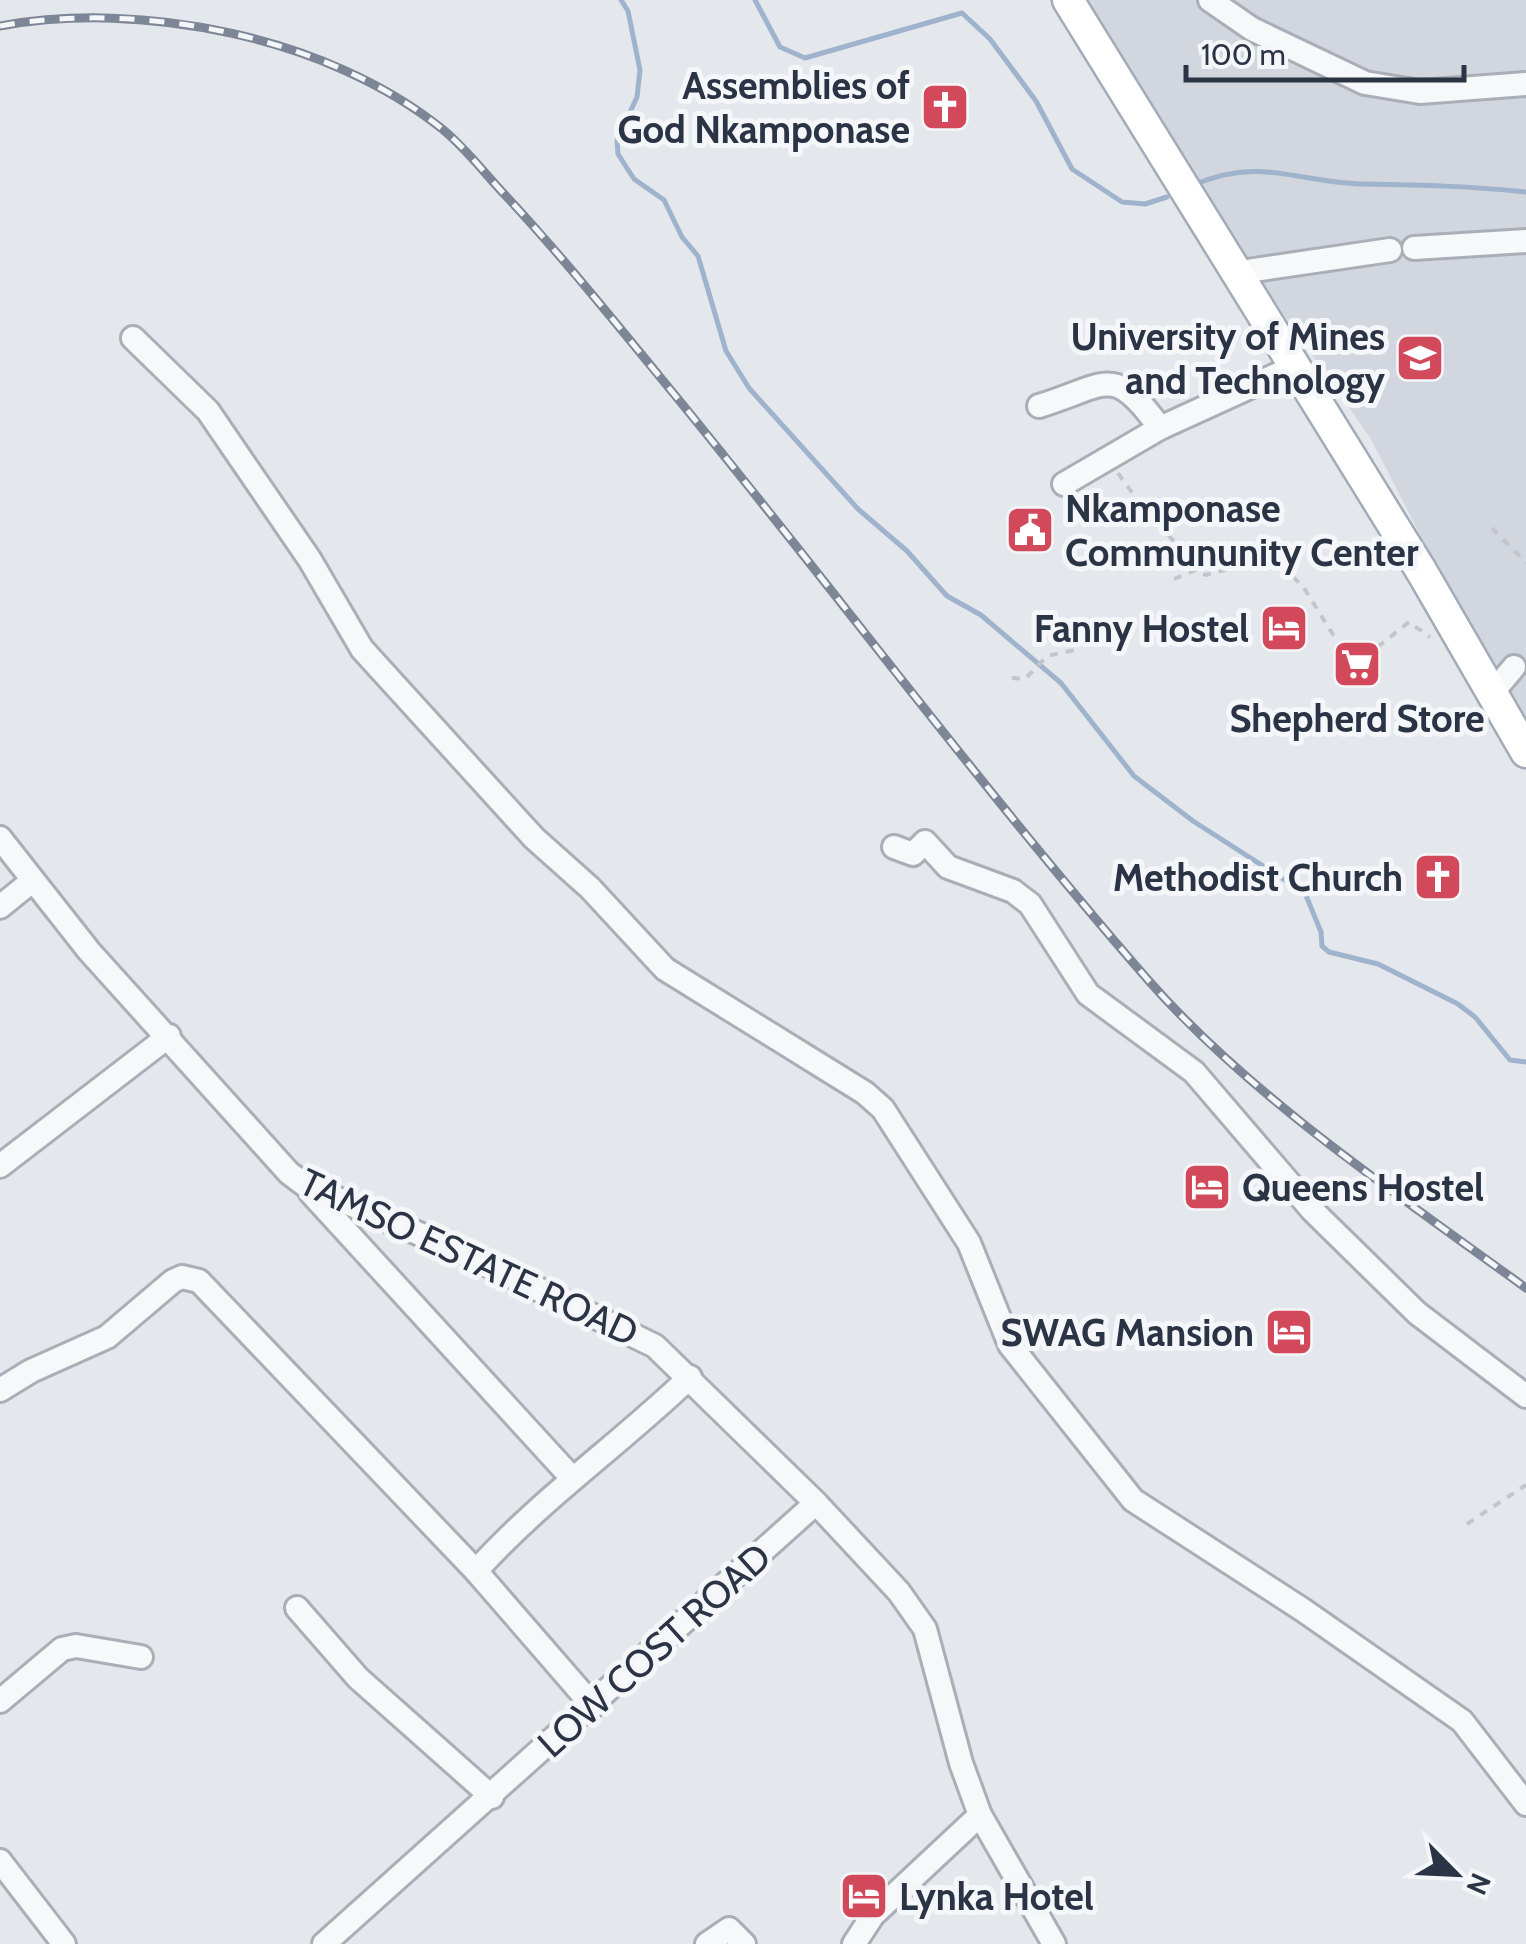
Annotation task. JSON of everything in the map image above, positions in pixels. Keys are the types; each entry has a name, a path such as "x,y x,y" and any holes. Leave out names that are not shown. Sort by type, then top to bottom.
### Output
{"main road":[{"path":"1068,0 1234,273 1296,366 1526,752"}],"street":[{"path":"1210,0 1252,30 1365,82 1420,92 1526,84"},
{"path":"1234,273 1402,249 1526,241"},
{"path":"133,338 208,412 310,560 362,649 534,838 590,888 665,969 865,1093 891,1119 969,1243 1010,1346 1133,1500 1414,1684 1462,1721 1526,1804"},
{"path":"1064,484 1160,428 1296,366"},
{"path":"1039,406 1065,401 1098,384 1116,384 1130,389 1160,428"},
{"path":"1492,693 1514,667"},
{"name":"TAMSO ESTATE ROAD","path":"0,838 32,882 279,1162 304,1185 619,1326 655,1346 816,1502 900,1592 925,1629 961,1764 980,1815 1054,1944"},
{"path":"894,847 913,854 925,842 948,868 1013,891 1030,904 1088,994 1194,1072 1313,1211 1417,1313 1526,1396"},
{"path":"0,907 32,882"},
{"path":"0,1166 170,1036"},
{"path":"304,1185 572,1478"},
{"path":"0,1390 31,1370 106,1337 173,1281 182,1277 200,1281 476,1572 593,1706"},
{"path":"476,1572 522,1521 630,1433 690,1377"},
{"name":"LOW COST ROAD","path":"324,1944 816,1502"},
{"path":"297,1608 358,1678 492,1797"},
{"path":"0,1701 62,1650 76,1646 141,1657"},
{"path":"854,1944 873,1915 980,1815"},
{"path":"0,1860 64,1944"},
{"path":"707,1944 728,1930 744,1944"}],"path":[{"path":"1109,461 1196,570 1206,575 1232,568 1262,546 1304,588 1342,649 1366,657 1410,622 1439,648"},
{"path":"1492,528 1526,563"},
{"path":"1174,579 1196,570"},
{"path":"1012,678 1025,679 1047,656 1075,650"},
{"path":"1467,1524 1526,1485"}],"shaded area":[{"name":"University of Mines and Technology","path":"1085,0 1526,0 1526,717 1461,615 1371,439 1258,278"}],"waterway":[{"path":"621,0 628,11 640,70 637,97 617,141 618,154 634,179 664,200 682,237 698,256 726,351 749,388 858,509 907,551 947,596 981,615 1061,683 1134,776 1193,821 1305,893 1321,932 1322,946 1329,952 1378,964 1458,1004 1475,1017 1510,1060 1526,1062"},
{"path":"755,0 780,47 805,58 962,13 990,39 1036,101 1072,169 1122,202 1145,204 1167,197"},
{"path":"1193,185 1239,172 1259,171 1362,184 1526,192"}],"railway":[{"path":"0,26 55,19 113,18 231,33 344,70 395,96 441,128 475,161 604,308 1024,832 1189,1024 1329,1144 1526,1288"}],"place":[{"name":"Assemblies of God Nkamponase","path":"945,107"},
{"name":"University of Mines and Technology","path":"1420,358"},
{"name":"Nkamponase Commununity Center","path":"1030,530"},
{"name":"Fanny Hostel","path":"1284,628"},
{"name":"Shepherd Store","path":"1357,664"},
{"name":"Methodist Church","path":"1438,877"},
{"name":"Queens Hostel","path":"1207,1187"},
{"name":"SWAG Mansion","path":"1289,1332"},
{"name":"Lynka Hotel","path":"864,1896"}]}
